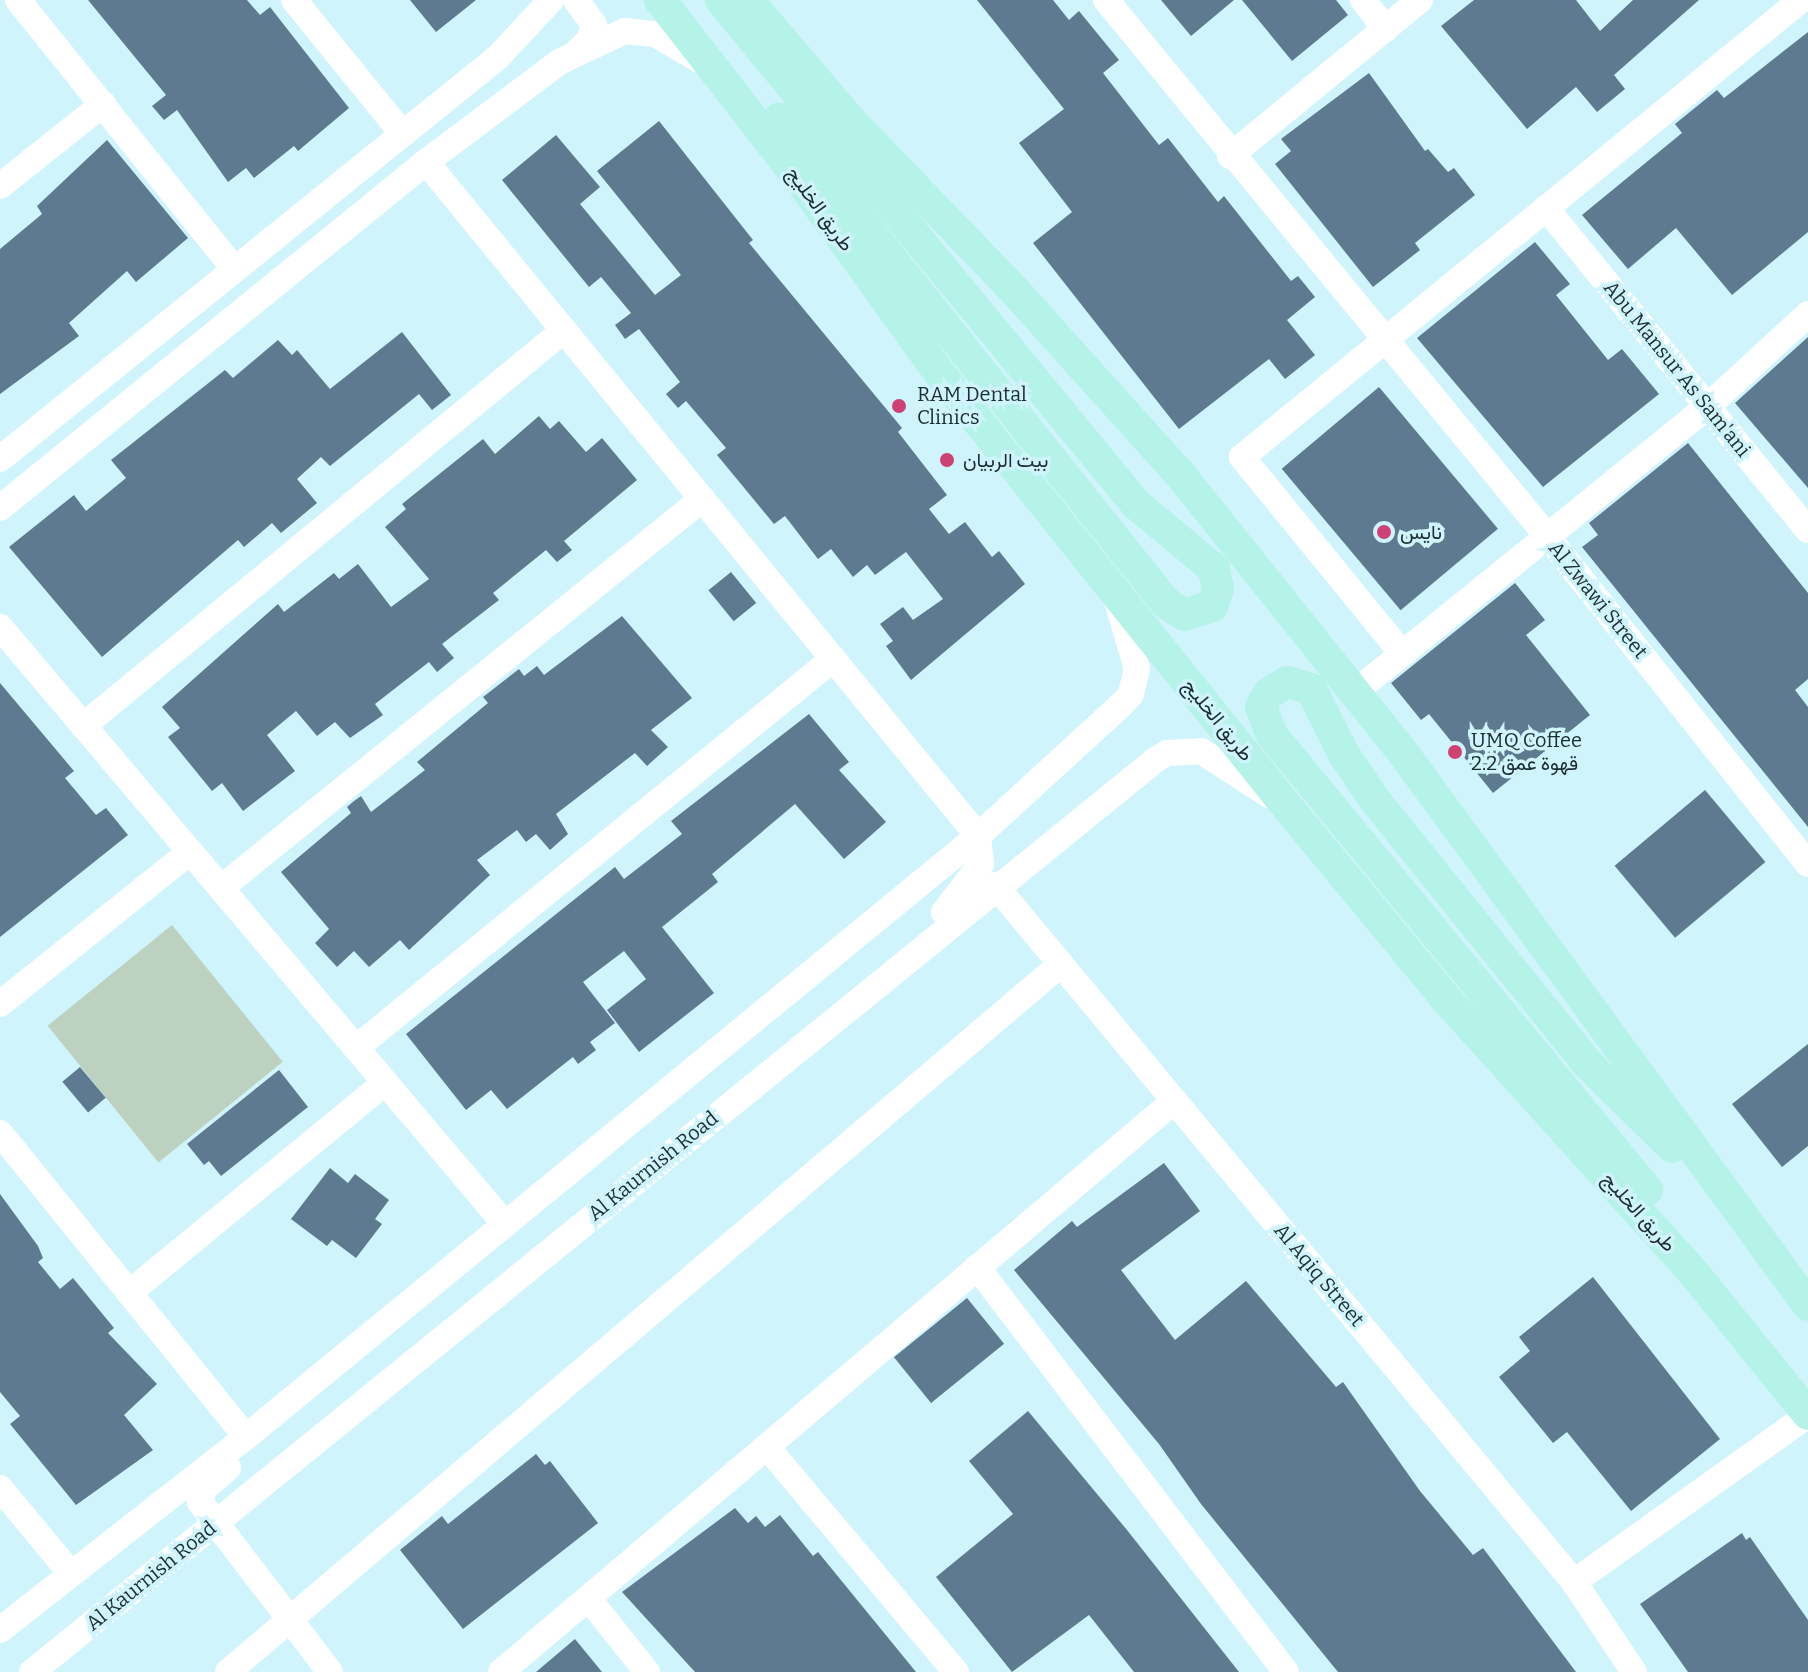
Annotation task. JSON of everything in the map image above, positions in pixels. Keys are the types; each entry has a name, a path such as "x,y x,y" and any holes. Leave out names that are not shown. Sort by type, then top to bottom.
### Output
{"main road":[{"path":"660,0 759,93 1166,603 1184,615 1212,606 1218,589 1214,569 1136,504 721,0"},
{"name":"طريق الخليج","path":"660,0 716,70 941,375 1289,809 1458,1012 1643,1215 1808,1414"},
{"path":"748,0 848,118 1126,412 1355,692 1808,1305"},
{"path":"1739,1214 1588,1064 1356,774 1311,689 1287,682 1269,693 1261,707 1271,734 1661,1207 1758,1352"}],"street":[{"path":"18,0 234,269"},
{"path":"294,0 402,133"},
{"path":"571,56 589,40 594,25 576,0"},
{"path":"761,0 775,32"},
{"name":"Al Zwawi Street","path":"1106,0 1382,341 1547,536 1808,864"},
{"path":"1363,0 1386,29"},
{"path":"1230,156 1420,0"},
{"path":"1401,652 1242,457 1801,0"},
{"path":"0,459 497,58 548,6"},
{"path":"0,508 426,162 526,84 571,56 609,36 640,32 672,43 716,70"},
{"path":"0,186 103,104"},
{"path":"426,162 978,836 981,864 878,982"},
{"name":"Abu Mansur As Sam'ani","path":"1546,208 1808,530"},
{"path":"1355,692 1707,407 1808,314"},
{"path":"83,726 564,330"},
{"path":"221,888 702,499"},
{"path":"0,1630 69,1571 246,1437 978,836 1131,694 1136,656 1114,590"},
{"path":"0,627 505,1224"},
{"path":"356,1048 833,659"},
{"name":"Al Kaurnish Road","path":"32,1672 995,885 1167,753 1189,749 1213,755 1289,809"},
{"path":"0,1004 190,852"},
{"name":"Al Aqiq Street","path":"995,885 1574,1582 1634,1672"},
{"path":"228,1672 1061,964"},
{"path":"129,1293 385,1083"},
{"path":"501,1672 1174,1101"},
{"path":"0,1133 246,1437"},
{"path":"977,1267 1286,1672"},
{"path":"330,1672 200,1502 204,1489 308,1400 336,1363"},
{"path":"1574,1582 1808,1414"},
{"path":"767,1447 956,1672"},
{"path":"0,1488 69,1571"},
{"path":"588,1598 647,1672"}],"green space":[{"path":"172,925 283,1062 158,1162 48,1026"}],"building":[{"path":"88,0 247,0 260,15 270,7 349,108 298,151 294,146 254,178 246,168 228,182 177,110 164,120 152,106 166,95"},
{"path":"410,0 476,0 436,32"},
{"path":"977,0 1053,0 1069,20 1079,11 1119,60 1103,73 1159,145 1168,138 1218,202 1224,196 1291,281 1298,276 1315,297 1287,320 1315,355 1285,379 1269,359 1179,429 1033,243 1072,212 1019,143 1064,109"},
{"path":"1161,0 1234,0 1191,36"},
{"path":"1242,0 1336,0 1348,15 1292,61"},
{"path":"1474,0 1576,0 1600,31 1633,0 1699,0 1614,75 1625,89 1597,112 1576,87 1527,129 1441,26"},
{"path":"1808,32 1808,232 1732,295 1676,228 1628,269 1582,215 1682,133 1675,124 1717,90 1724,98"},
{"path":"1369,73 1425,151 1428,149 1448,172 1454,168 1475,195 1415,243 1420,250 1373,287 1275,164 1291,151 1281,139"},
{"path":"659,121 753,240 749,243 902,428 898,432 947,495 929,509 949,534 965,522 992,557 999,551 1025,584 911,680 886,646 893,641 880,624 903,607 913,620 943,599 906,552 875,575 867,565 853,577 831,549 818,559 785,516 774,524 717,455 726,448 686,401 678,408 666,394 680,382 639,329 625,339 615,325 631,313 601,277 589,287 502,180 556,135 600,187 580,204 655,295 681,275 597,171"},
{"path":"107,140 188,238 136,282 127,271 69,323 79,336 0,394 0,249 42,214 37,206"},
{"path":"1535,242 1570,284 1556,295 1608,360 1622,349 1659,394 1543,487 1417,338"},
{"path":"402,332 451,395 432,410 419,394 330,466 321,457 297,479 317,503 281,533 272,523 244,547 238,540 102,657 9,547 74,495 86,511 126,478 111,460 225,370 233,378 278,340 292,355 297,350 330,389"},
{"path":"1808,337 1808,488 1735,403"},
{"path":"1379,387 1498,529 1401,610 1282,469"},
{"path":"539,416 550,429 559,421 586,452 602,438 637,480 564,541 572,550 557,562 546,550 493,593 499,600 442,644 454,658 437,672 429,662 375,704 383,715 350,738 335,722 317,736 296,711 267,735 295,771 243,811 222,783 212,791 168,737 180,728 162,707 278,604 284,612 334,573 339,579 358,564 391,607 429,579 385,527 406,509 402,504 483,439 495,454"},
{"path":"1688,443 1808,593 1808,679 1795,690 1808,707 1808,827 1582,547 1598,535 1589,523"},
{"path":"731,572 756,603 734,621 708,590"},
{"path":"1515,583 1545,620 1526,635 1590,715 1493,793 1429,714 1421,720 1391,683"},
{"path":"622,616 692,698 651,730 668,747 647,766 635,753 556,814 568,834 550,850 536,834 526,842 517,830 477,860 490,875 409,950 400,940 369,967 354,951 337,967 315,943 329,929 281,872 351,813 347,807 361,796 371,812 425,770 417,762 488,703 483,697 519,669 524,676 537,666 544,675"},
{"path":"0,683 74,771 65,778 96,815 106,808 128,835 0,937"},
{"path":"809,714 849,762 839,770 886,822 844,859 795,804 712,874 718,882 662,927 714,993 639,1052 607,1010 646,979 624,951 583,982 615,1023 590,1042 596,1050 578,1064 573,1057 507,1109 491,1090 466,1110 406,1034 615,867 624,879 682,834 671,821"},
{"path":"1705,790 1765,862 1675,938 1615,866"},
{"path":"1808,1044 1808,1146 1782,1167 1732,1104"},
{"path":"80,1067 106,1098 88,1112 62,1082"},
{"path":"279,1070 308,1107 221,1176 209,1161 204,1165 187,1144"},
{"path":"1164,1163 1200,1211 1121,1270 1175,1340 1246,1281 1336,1387 1343,1382 1420,1491 1473,1555 1483,1548 1576,1672 1338,1672 1201,1504 1159,1444 1014,1270 1072,1221 1077,1227"},
{"path":"330,1168 348,1183 355,1174 389,1200 375,1219 382,1224 356,1258 332,1240 327,1246 291,1219"},
{"path":"0,1194 38,1246 43,1258 38,1262 60,1289 73,1278 114,1328 108,1333 157,1384 124,1415 153,1450 76,1505 10,1424 20,1416 0,1392"},
{"path":"1593,1277 1720,1439 1631,1511 1567,1432 1553,1443 1499,1377 1530,1351 1519,1337"},
{"path":"967,1298 1004,1344 931,1403 894,1357"},
{"path":"1028,1411 1239,1672 1134,1672 1089,1615 1012,1672 936,1577 1013,1514 969,1461"},
{"path":"536,1454 545,1465 550,1461 598,1523 463,1629 400,1550 442,1516 448,1524"},
{"path":"735,1508 748,1523 756,1516 765,1527 780,1515 813,1556 818,1552 916,1672 695,1672 622,1592"},
{"path":"1742,1533 1746,1540 1750,1537 1808,1620 1808,1672 1688,1672 1640,1604"},
{"path":"575,1639 602,1672 536,1672"}],"place":[{"name":"RAM Dental Clinics","path":"899,406"},
{"name":"بيت الربيان","path":"947,460"},
{"name":"نايس","path":"1384,532"},
{"name":"UMQ Coffee 2.2 قهوة عمق","path":"1455,752"}]}
